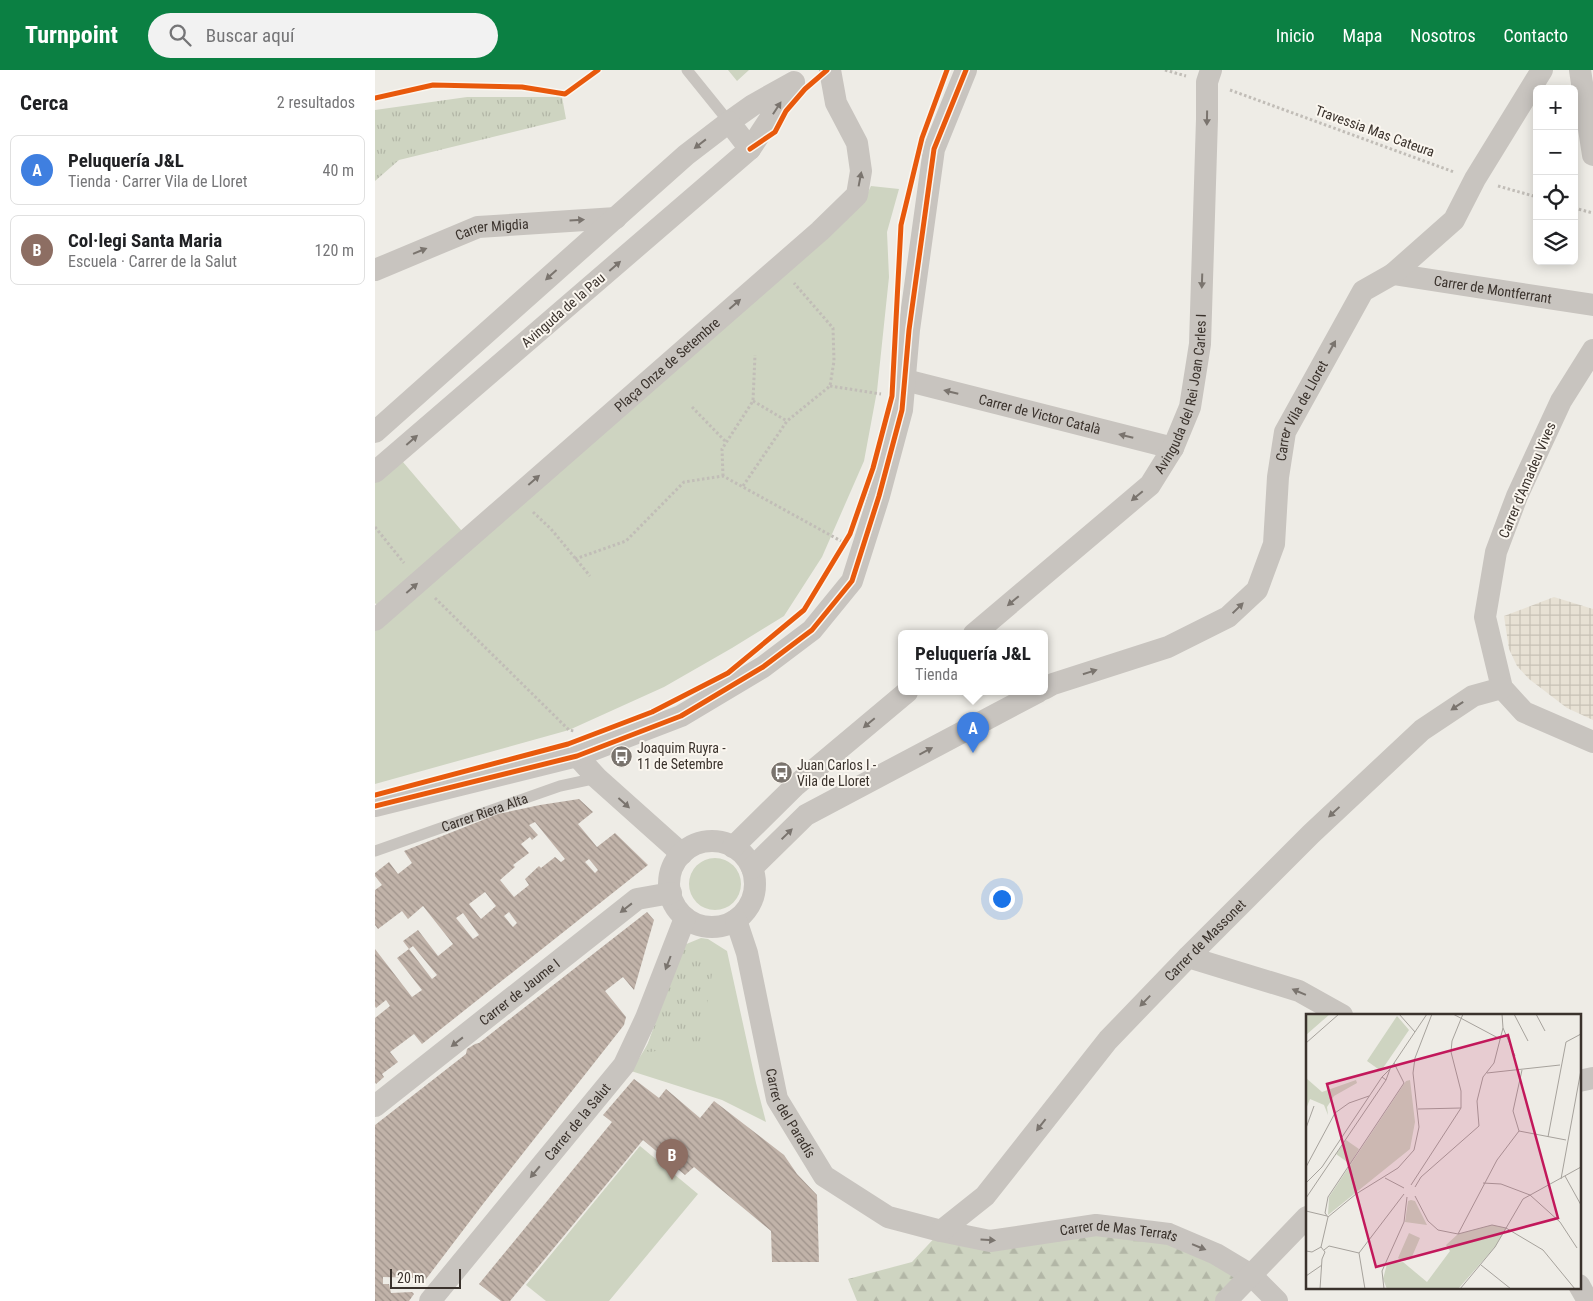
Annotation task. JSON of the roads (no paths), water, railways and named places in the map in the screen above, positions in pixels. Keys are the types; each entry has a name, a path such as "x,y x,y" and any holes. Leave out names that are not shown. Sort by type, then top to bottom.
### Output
{"street":[{"name":"Plaça Onze de Setembre","path":"375,620 820,231 857,194 861,171 857,143 836,103 830,70"},
{"path":"375,806 584,753 681,716 763,667 812,630 852,581 879,496 902,410 909,330 934,150 966,70"},
{"path":"1579,70 1593,155"},
{"name":"Carrer Vila de Lloret","path":"1048,687 1168,647 1228,617 1257,590 1274,544 1278,477 1285,432 1363,291 1393,274 1454,220 1533,74"},
{"name":"Avinguda de la Pau","path":"375,432 686,155 729,122 801,76"},
{"name":"Avinguda de la Pau","path":"375,472 750,149 801,76"},
{"name":"Avinguda del Rei Joan Carles I","path":"979,630 1150,485 1173,448 1189,407 1200,344 1209,76"},
{"path":"729,122 750,149"},
{"name":"Carrer Migdia","path":"375,270 478,227 616,218"},
{"name":"Carrer de Montferrant","path":"1393,274 1593,306"},
{"name":"Carrer d'Amadeu Vives","path":"1593,350 1561,401 1517,496 1496,552 1485,616 1502,688 1524,712 1593,742"},
{"name":"Carrer de Victor Català","path":"904,389 1173,448"},
{"name":"Carrer de Massonet","path":"941,1231 985,1196 1108,1040 1311,834 1422,730 1473,696 1502,688"},
{"path":"733,847 796,785 903,695"},
{"path":"752,868 807,816 1032,695"},
{"path":"584,753 597,778 682,854"},
{"path":"706,842 720,842 733,847 747,859 752,868 755,882 754,897 747,910 736,920 716,927 705,926 685,918 671,893 670,876 677,861 682,854 693,846 706,842"},
{"name":"Carrer de Jaume I","path":"375,1106 637,899 671,893"},
{"name":"Carrer de la Salut","path":"430,1301 624,1064 646,1018 685,918"},
{"name":"Carrer del Paradís","path":"736,920 747,953 777,1099 824,1176 887,1217 941,1231"},
{"path":"1188,957 1299,991 1340,1014"},
{"path":"1226,1301 1306,1217"},
{"name":"Carrer de Mas Terrats","path":"941,1231 990,1242 1096,1225 1169,1234 1216,1254 1251,1275 1277,1301"},
{"path":"1581,1288 1588,1301"}],"lane":[{"path":"687,70 729,122"},
{"name":"Carrer Riera Alta","path":"375,851 560,786 597,778"}],"place":[{"name":"Peluquería J&L","path":"973,753"},
{"name":"Joaquim Ruyra - 11 de Setembre","path":"621,756"},
{"name":"Juan Carlos I - Vila de Lloret","path":"781,773"},
{"name":"Col·legi Santa Maria","path":"672,1180"}]}
